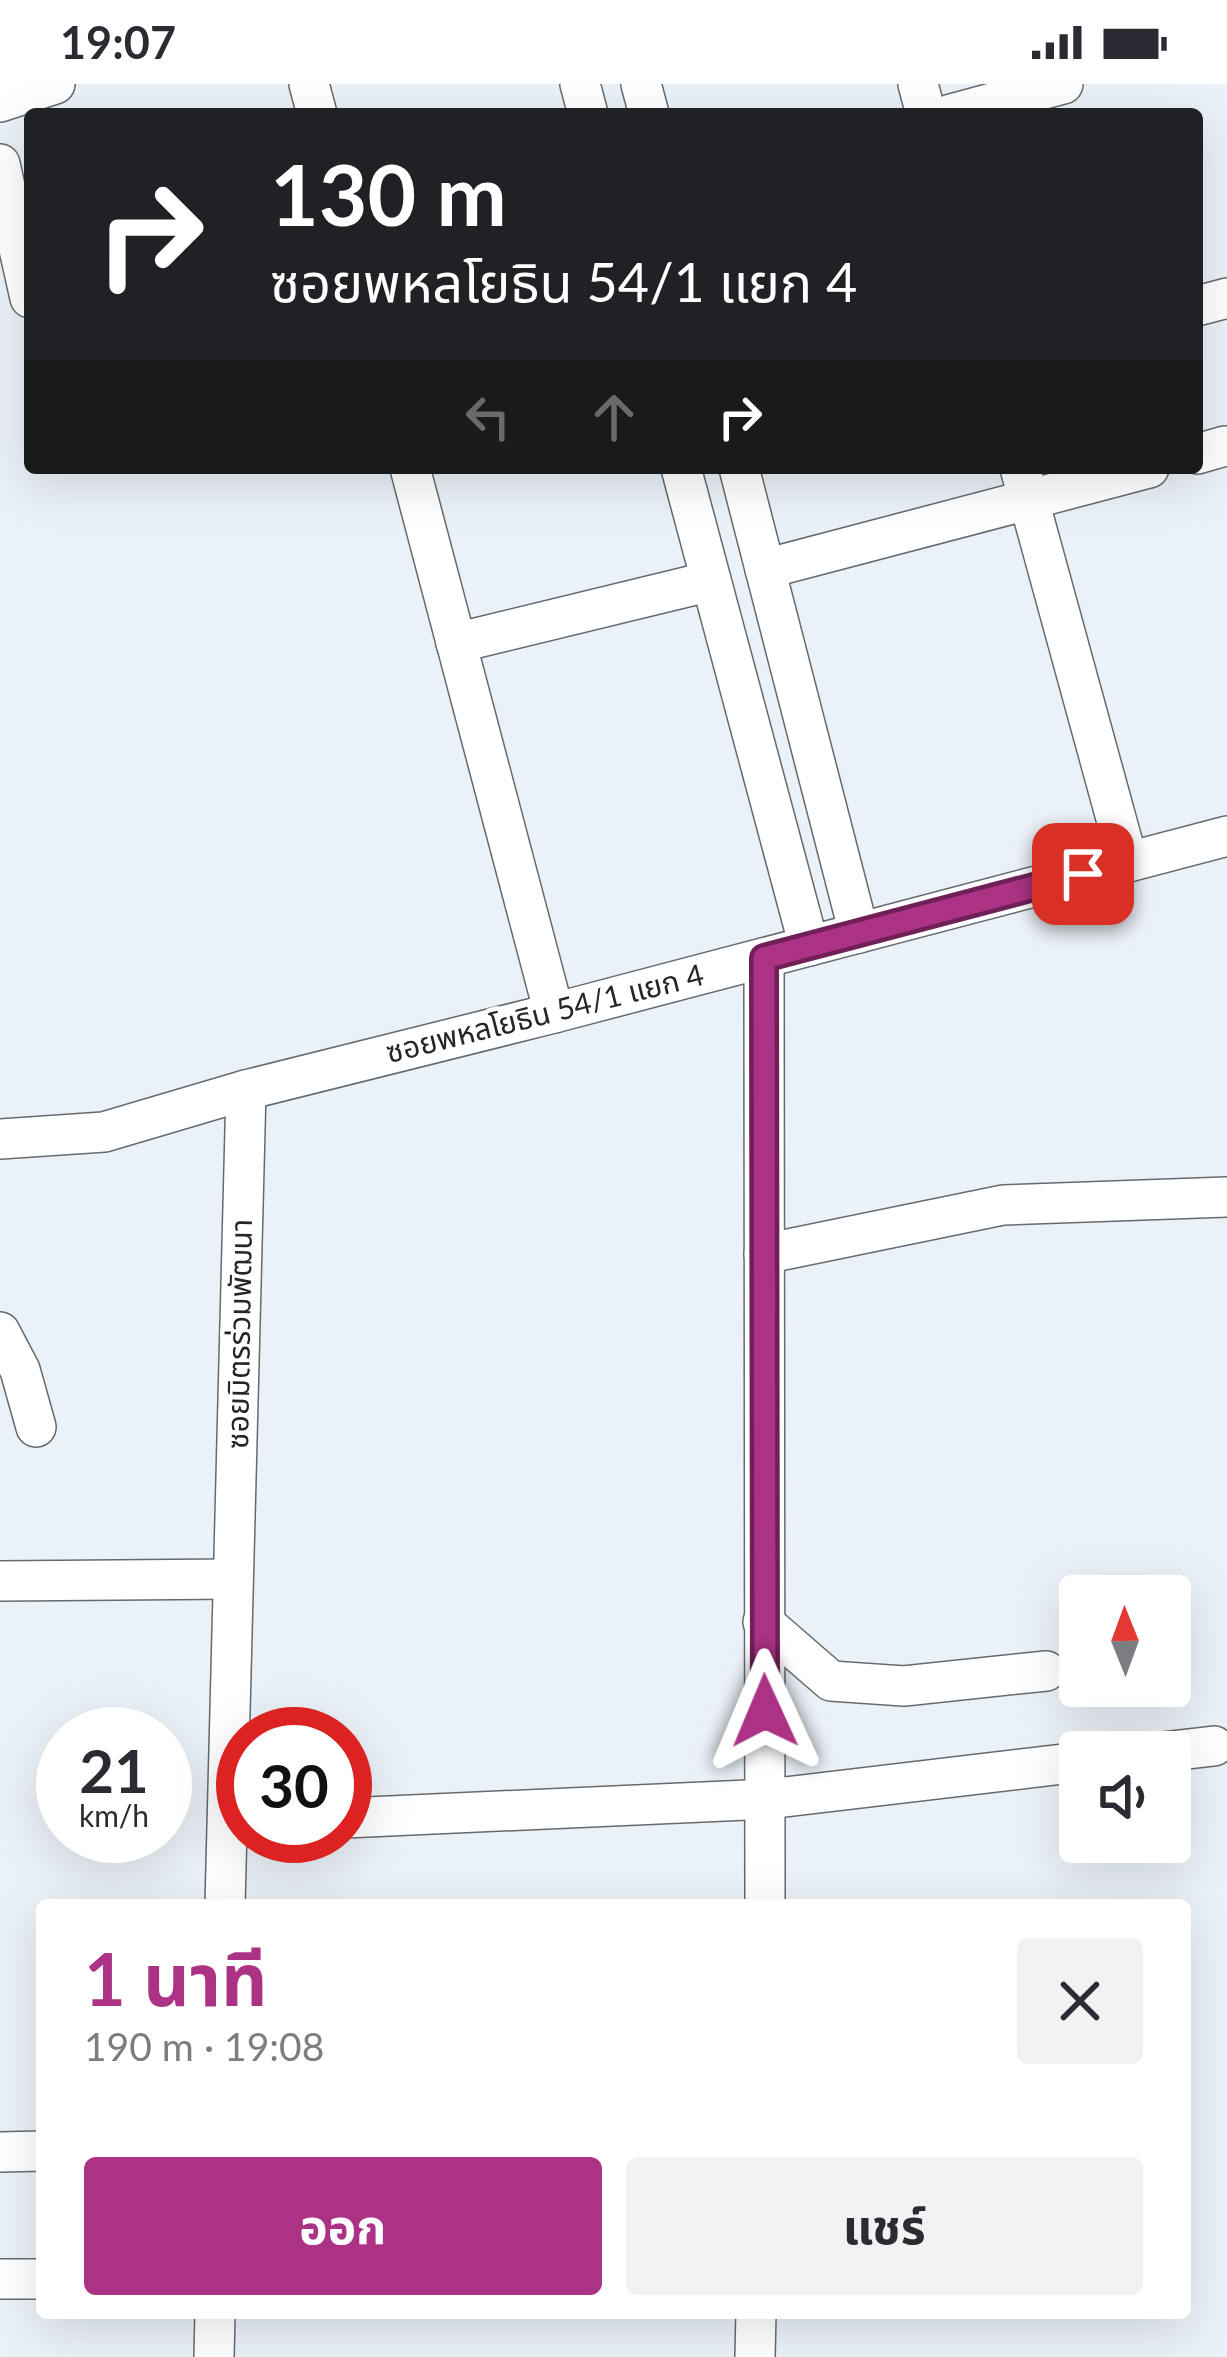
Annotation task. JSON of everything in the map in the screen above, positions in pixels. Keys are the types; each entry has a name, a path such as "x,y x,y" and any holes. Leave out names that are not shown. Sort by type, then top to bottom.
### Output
{"street":[{"path":"0,102 55,84"},
{"path":"973,108 1063,84"},
{"path":"0,164 24,271"},
{"path":"412,474 554,1013"},
{"path":"684,474 809,946"},
{"path":"741,474 859,933"},
{"path":"765,569 1024,485 1105,474"},
{"path":"1024,485 1128,862"},
{"path":"456,643 711,581"},
{"path":"778,832 829,818"},
{"name":"ซอยพหลโยธิน 54/1 แยก 4","path":"0,1138 104,1132 246,1090 1227,836"},
{"path":"764,958 765,1899"},
{"name":"ซอยมิตรร่วมพัฒนา","path":"234,1707 246,1090"},
{"path":"764,1254 1003,1204 1227,1197"},
{"path":"0,1332 20,1370 36,1427"},
{"path":"0,1582 233,1579"},
{"path":"763,1622 831,1681 904,1686 1046,1671"},
{"path":"1191,1749 1214,1746"},
{"path":"372,1817 768,1799 1059,1764"},
{"name":"ซอยมิตรร่วมพัฒนา","path":"226,1899 230,1863"},
{"path":"0,2152 36,2150"},
{"path":"0,2279 36,2279"},
{"path":"214,2357 215,2319"},
{"path":"755,2357 756,2319"}],"route":[{"path":"765,1711 764,958 1083,874"}]}
